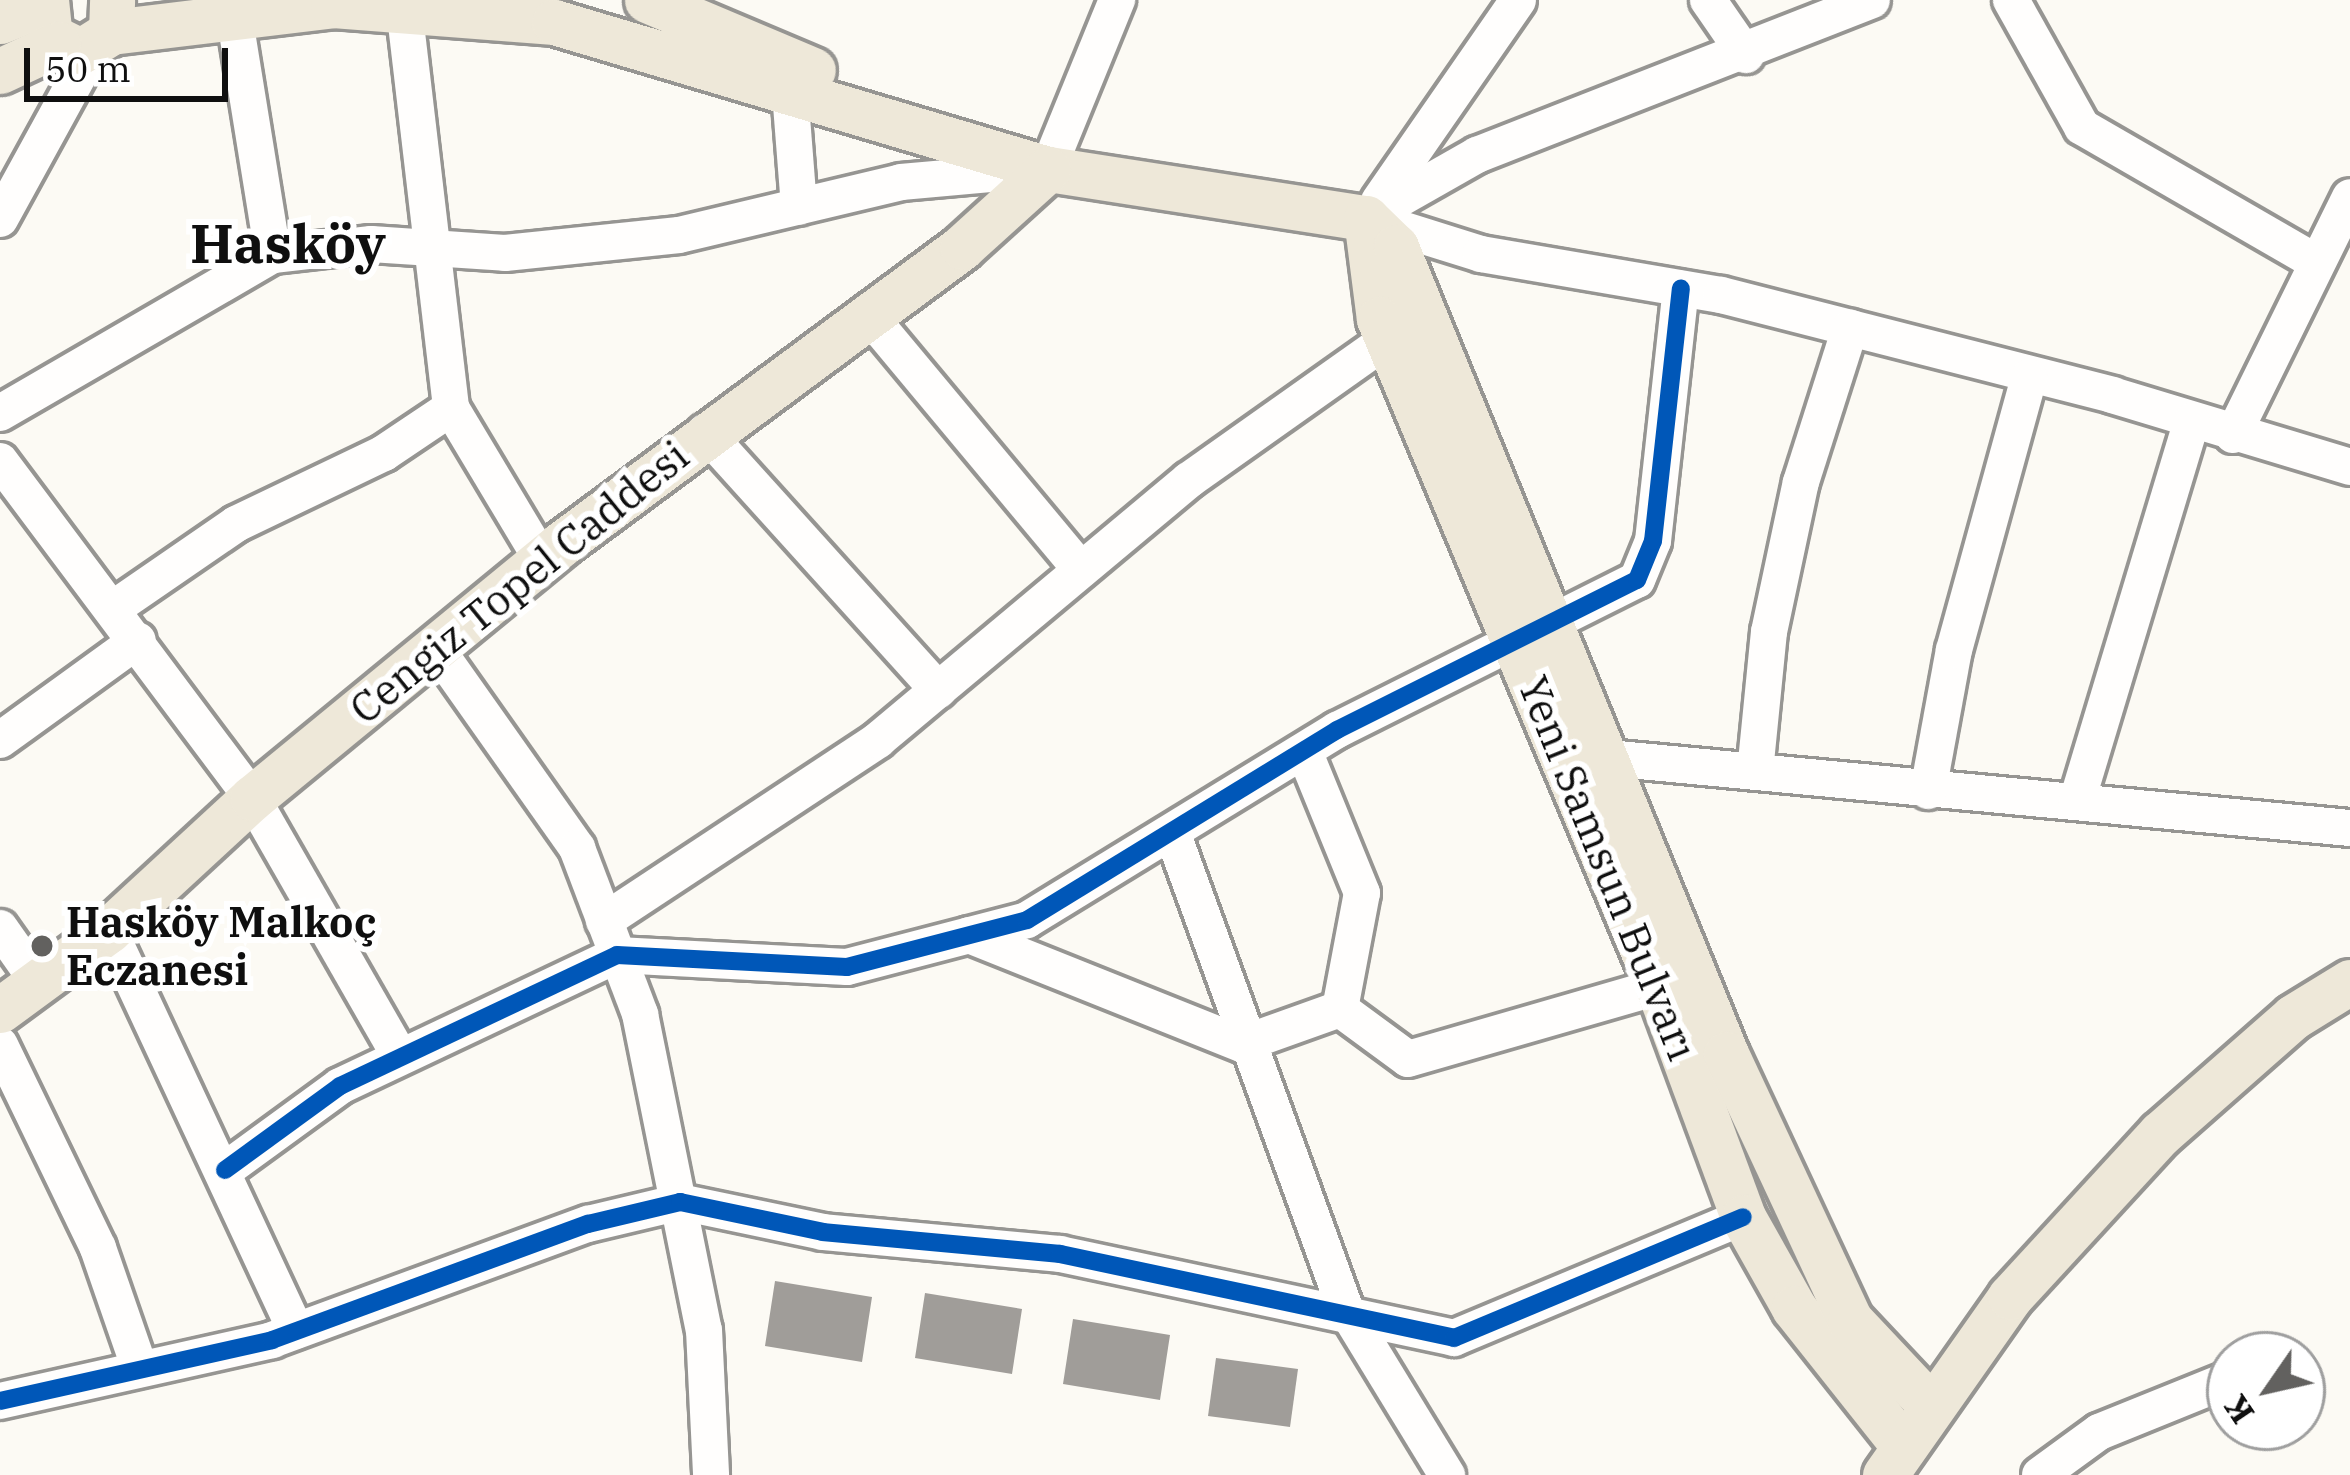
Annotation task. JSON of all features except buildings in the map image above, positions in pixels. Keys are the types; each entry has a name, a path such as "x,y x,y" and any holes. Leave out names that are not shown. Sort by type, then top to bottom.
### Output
{"main road":[{"path":"647,0 1048,169"},
{"path":"0,21 404,7 615,33 790,92 1048,169 1366,218"},
{"path":"0,71 78,21"},
{"name":"Cengiz Topel Caddesi","path":"0,1010 109,930 252,798 542,560 705,432 867,314 1048,169"},
{"name":"Yeni Samsun Bulvarı","path":"1366,218 1388,339 1535,627 1608,758 1726,1054 1850,1320 1931,1406"},
{"name":"Yeni Samsun Bulvarı","path":"1366,218 1396,247 1743,1217 1794,1308 1894,1461"},
{"path":"1894,1461 2010,1297 2160,1134 2294,1017 2350,982"}],"street":[{"path":"0,413 273,255 436,248 506,253 679,235 901,182 1048,169 1117,0"},
{"path":"1366,218 1434,135 1518,0"},
{"path":"1708,0 1746,55"},
{"path":"1366,218 1477,155 1746,55 1872,0"},
{"path":"2012,0 2082,127 2317,262"},
{"path":"404,7 436,248 451,408 542,560"},
{"path":"234,14 273,255"},
{"path":"0,218 63,103 78,21"},
{"path":"790,92 799,207"},
{"path":"2233,435 2350,197"},
{"path":"1366,218 1481,254 1681,289 1850,328 2350,467"},
{"path":"611,938 847,967 1027,920 1304,751 1535,627 1637,580 1653,541 1681,289"},
{"path":"867,314 1081,570"},
{"path":"1755,772 1768,632 1801,482 1850,328"},
{"path":"226,1170 399,1055 611,938 938,690 1081,570 1388,339"},
{"path":"1928,791 1954,650 2029,377"},
{"path":"114,608 236,524 384,453 451,408"},
{"path":"2077,801 2192,421"},
{"path":"705,432 938,690"},
{"path":"0,460 252,798 399,1055"},
{"path":"0,740 138,640"},
{"path":"436,648 577,848 611,938 680,1202 704,1330 711,1475"},
{"path":"1304,751 1362,893 1340,1009"},
{"path":"1608,758 2350,828"},
{"path":"1172,832 1242,1044 1346,1308 1434,1472"},
{"path":"0,928 38,982"},
{"path":"109,930 226,1170 296,1331"},
{"path":"969,935 1242,1044 1340,1009"},
{"path":"1340,1009 1408,1059 1658,987"},
{"path":"0,1045 98,1248 140,1369"},
{"path":"0,1401 296,1331 588,1224 680,1202 823,1232 1060,1255 1346,1308 1454,1338 1743,1217"},
{"path":"2040,1475 2099,1432 2206,1389"}],"cycle path":[{"path":"225,1170 340,1086 617,955 847,967 1027,920 1337,730 1637,580 1653,541 1681,289"},
{"path":"0,1401 272,1340 588,1224 680,1202 823,1232 1060,1254 1454,1338 1743,1217"}],"place":[{"name":"Hasköy Malkoç Eczanesi","path":"42,946"}],"district":[{"name":"Hasköy","path":"288,243"}]}
